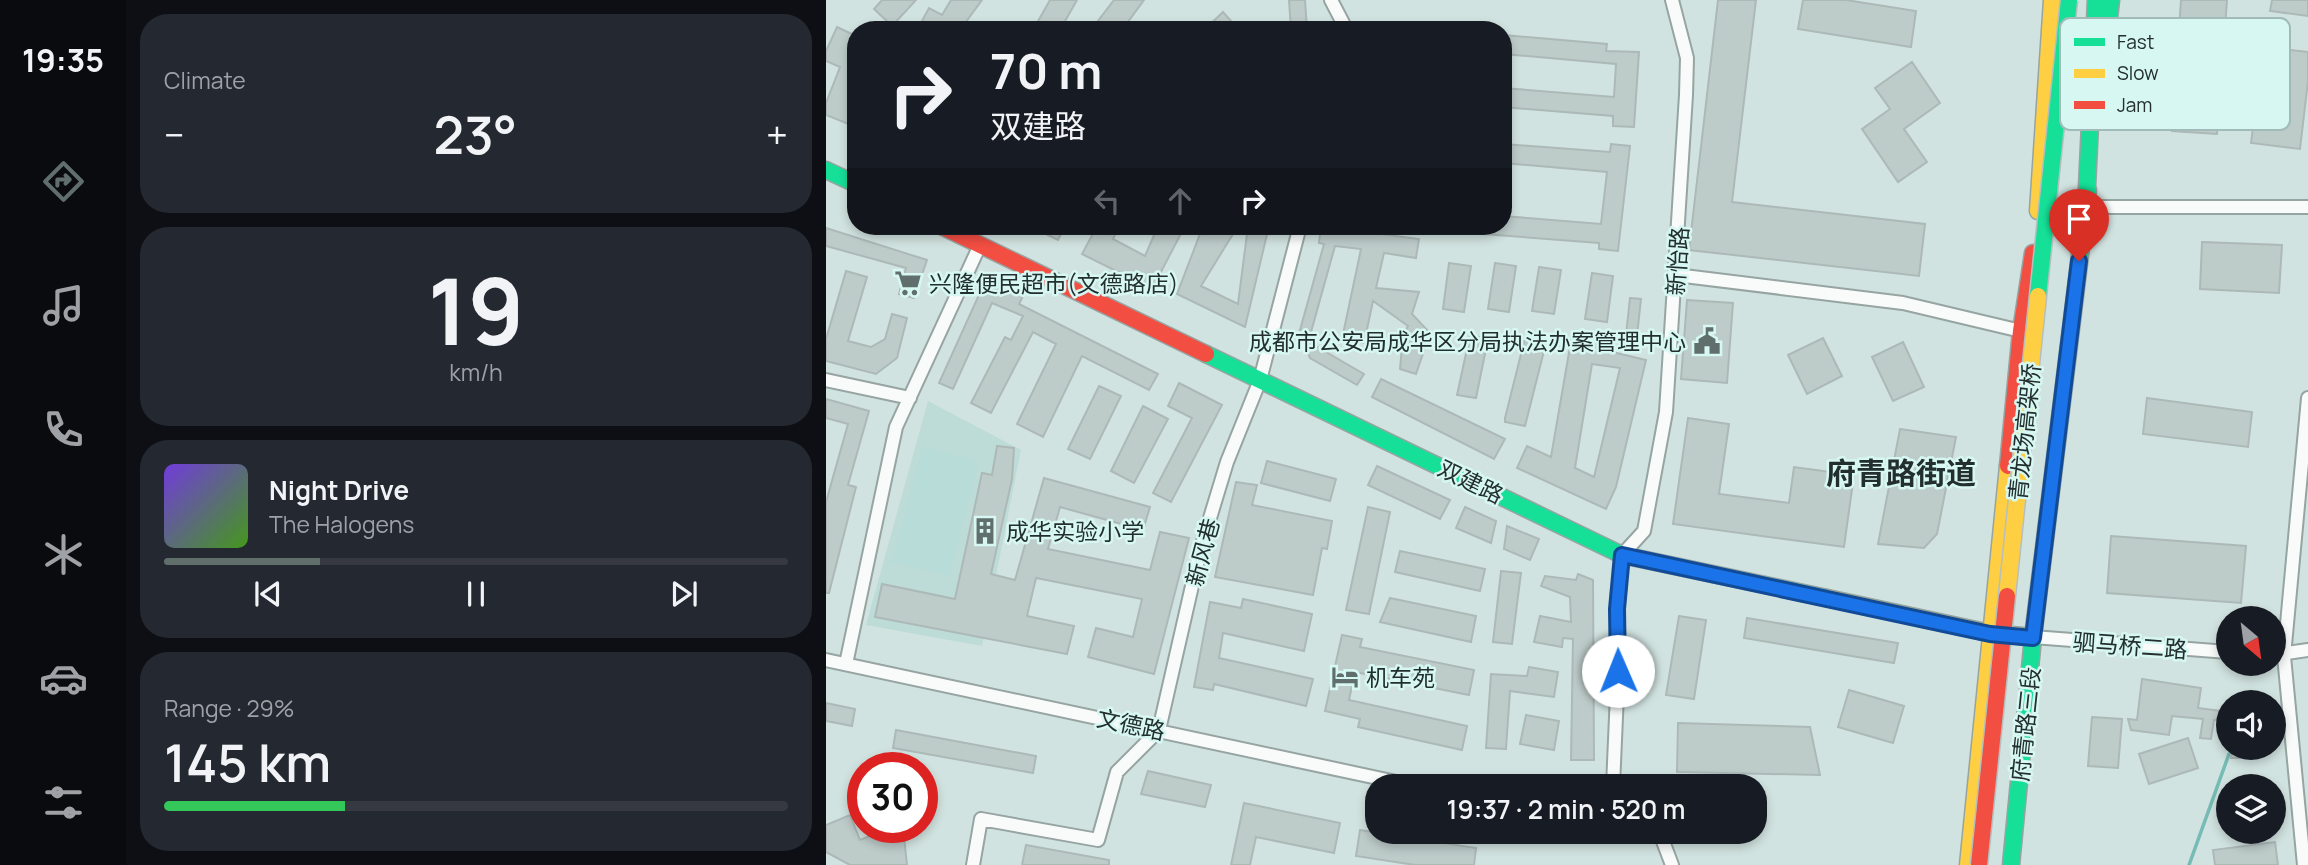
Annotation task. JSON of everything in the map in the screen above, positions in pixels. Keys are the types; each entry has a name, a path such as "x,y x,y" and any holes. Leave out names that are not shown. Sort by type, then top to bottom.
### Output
{"main road":[{"name":"府青路三段","path":"1968,865 2021,331 2038,217 2039,166 2052,0"},
{"path":"2061,18 2063,0"},
{"name":"青龙场高架桥","path":"2067,18 2069,0"},
{"name":"青龙场高架桥","path":"2078,18 2080,0"},
{"path":"2095,18 2096,0"},
{"name":"府青路三段","path":"2109,18 2111,0"},
{"path":"2038,217 2047,173 2060,32"},
{"name":"青龙场高架桥","path":"1979,865 2060,86"},
{"name":"青龙场高架桥","path":"1992,865 2067,130"},
{"path":"2086,207 2088,130"},
{"name":"府青路三段","path":"2011,865 2033,638 2095,130"},
{"path":"826,170 847,180"},
{"name":"双建路","path":"960,235 1622,555 1990,634 2033,638"}],"street":[{"path":"1331,0 1342,21"},
{"name":"新怡路","path":"1622,555 1644,531 1666,412 1687,58 1672,0"},
{"path":"2086,207 2308,207"},
{"name":"新风巷","path":"1159,730 1200,551 1227,463 1260,380 1298,235"},
{"path":"846,664 896,427 980,244"},
{"path":"1676,275 1903,303 2021,331"},
{"path":"826,380 910,398"},
{"path":"2285,606 2308,398"},
{"path":"1614,774 1617,609 1622,555"},
{"name":"驷马桥二路","path":"2033,638 2216,651"},
{"path":"2286,654 2308,650"},
{"name":"文德路","path":"826,660 1365,775"},
{"path":"2282,676 2304,865"},
{"path":"973,865 981,819 1098,840 1117,772 1159,730"},
{"path":"1664,844 1672,865"}],"shaded area":[{"path":"928,401 1021,450 982,646 866,625"},
{"path":"923,447 979,461 949,576 892,562"}],"building":[{"path":"882,0 916,0 897,21 887,21 874,9"},
{"path":"951,0 982,0 967,21 922,21 929,8 942,15"},
{"path":"1050,0 1077,0 1065,21 1038,21"},
{"path":"1114,0 1144,0 1129,21 1098,21"},
{"path":"1289,0 1305,0 1306,21 1290,21"},
{"path":"1718,0 1756,0 1732,202 1925,224 1919,276 1689,250"},
{"path":"1803,0 1846,0 1916,11 1911,47 1798,29"},
{"path":"2181,0 2227,0 2226,18 2180,18"},
{"path":"2272,0 2308,0 2308,16 2270,11"},
{"path":"1223,12 1231,21 1214,21"},
{"path":"837,27 847,32 847,123 826,115 826,103 840,67 826,61 826,51"},
{"path":"1512,36 1607,44 1606,51 1639,52 1634,127 1613,126 1613,116 1512,108 1512,89 1614,97 1616,64 1512,55"},
{"path":"2290,50 2308,52 2308,81 2300,149 2251,143 2253,130 2290,130"},
{"path":"1912,62 1940,103 1904,129 1927,162 1898,182 1862,129 1890,109 1875,88"},
{"path":"2172,130 2217,130 2217,134"},
{"path":"1611,144 1630,146 1618,251 1599,249 1599,243 1496,235 1512,235 1512,217 1601,224 1607,172 1512,164 1512,145 1610,152"},
{"path":"826,228 927,260 914,298 899,294 906,268 826,246"},
{"path":"1048,235 1060,235 1058,240"},
{"path":"1092,235 1115,235 1113,239 1145,256 1154,235 1180,235 1152,289 1082,254"},
{"path":"1200,235 1232,235 1201,286 1238,304 1247,235 1267,235 1245,327 1177,294"},
{"path":"1320,235 1389,235 1419,239 1416,258 1384,253 1376,288 1419,292 1412,314 1430,333 1416,374 1400,369 1403,335 1408,326 1373,301 1364,343 1342,339 1361,249 1335,246 1311,332 1300,330 1324,244 1319,243"},
{"path":"2202,242 2282,245 2279,293 2200,289"},
{"path":"1449,263 1471,266 1464,312 1443,309"},
{"path":"1495,263 1516,266 1509,312 1488,309"},
{"path":"1539,267 1561,270 1554,314 1532,311"},
{"path":"846,271 867,277 848,341 871,347 885,339 892,314 907,318 897,358 876,374 826,361 826,339"},
{"path":"1592,273 1613,276 1607,322 1585,319"},
{"path":"987,277 1024,294 1019,304 1158,374 1149,390 1082,356 1043,437 1017,424 1056,344 1033,332 991,413 971,403 1005,337 1011,340 1023,316 992,303 953,389 939,383"},
{"path":"1630,298 1641,299 1637,336 1626,335"},
{"name":"成都市公安局成华区分局执法办案管理中心","path":"1687,300 1733,303 1727,383 1681,379"},
{"path":"1470,335 1488,339 1476,398 1457,395"},
{"path":"1572,335 1610,341 1608,351 1646,360 1616,487 1606,509 1517,468 1527,446 1551,457","holes":["1592,364 1620,368 1594,477 1575,468"]},
{"path":"1302,338 1364,374 1357,385 1310,358"},
{"path":"1525,338 1546,343 1525,426 1505,422 1505,418"},
{"path":"1823,338 1842,376 1807,394 1788,355"},
{"path":"1903,342 1924,387 1893,401 1872,357"},
{"path":"1381,379 1505,439 1494,459 1372,397"},
{"path":"1179,383 1222,405 1171,502 1153,493 1192,418 1168,406"},
{"path":"1099,386 1121,396 1090,459 1068,449"},
{"path":"2147,398 2252,412 2248,447 2143,434"},
{"path":"826,399 869,411 848,485 856,487 829,593 826,593 826,502 848,424 826,418"},
{"path":"1143,406 1168,419 1134,483 1111,471"},
{"path":"1688,418 1729,424 1719,494 1789,503 1794,467 1854,475 1844,547 1673,524"},
{"path":"1900,429 1956,437 1937,534 1924,548 1878,544"},
{"path":"997,446 1014,448 1012,479 991,574 1015,580 1044,478 1150,507 1143,530 1060,507 1048,549 1150,570 1160,532 1189,538 1154,674 1088,657 1096,628 1133,637 1142,599 1036,578 1027,616 1074,626 1067,654 875,617 882,584 955,599 982,473 992,475"},
{"path":"1267,461 1336,479 1330,501 1261,483"},
{"path":"1377,466 1450,500 1440,519 1368,485"},
{"path":"1236,482 1257,485 1252,505 1332,521 1327,549 1322,548 1313,595 1215,577"},
{"path":"1368,507 1390,512 1369,614 1346,610"},
{"path":"1465,507 1496,521 1491,543 1456,528"},
{"path":"1507,526 1539,539 1530,560 1504,549"},
{"path":"2111,536 2246,546 2241,603 2107,593"},
{"path":"1400,551 1485,569 1480,591 1395,572"},
{"path":"1501,571 1521,573 1512,644 1493,642"},
{"path":"1578,574 1593,580 1594,760 1571,760 1573,639 1563,638 1562,647 1534,642 1540,616 1571,622 1570,597 1541,586 1545,576 1576,580"},
{"path":"1390,598 1476,616 1471,642 1380,622"},
{"path":"1243,599 1312,614 1304,651 1223,633 1219,658 1313,679 1306,706 1214,684 1213,690 1194,687 1210,602 1241,608"},
{"path":"1679,616 1706,620 1694,699 1666,695"},
{"path":"1747,618 1898,643 1894,663 1744,638"},
{"path":"1342,635 1362,639 1360,647 1474,670 1469,695 1355,672 1349,700 1467,726 1462,750 1358,727 1360,719 1325,711"},
{"path":"1529,667 1558,672 1554,697 1510,691 1506,749 1486,748 1491,674 1527,676"},
{"path":"2142,679 2201,688 2198,708 2216,710 2211,739 2200,738 2203,719 2172,716 2169,735 2131,730 2128,719 2137,720"},
{"path":"1849,690 1904,706 1893,743 1838,727"},
{"path":"826,703 855,709 852,726 826,721"},
{"path":"1526,715 1559,721 1554,750 1520,744"},
{"path":"2092,717 2122,719 2118,768 2088,766"},
{"path":"1678,723 1810,727 1820,775 1677,772"},
{"path":"896,730 1036,756 1033,773 938,756 938,752 893,748"},
{"path":"2188,738 2198,768 2149,784 2139,754"},
{"path":"1148,771 1211,785 1205,807 1141,794"},
{"path":"1244,803 1340,823 1334,853 1256,837 1250,865 1231,865"},
{"path":"847,816 847,843 905,843 907,865 850,865 826,852 826,825"},
{"path":"1360,830 1365,831 1365,844 1450,844 1476,848 1474,865 1415,865 1356,856"},
{"path":"2275,844 2278,865 2215,865 2213,850"},
{"path":"1026,845 1109,860 1109,865 1022,865"}],"waterway":[{"path":"2189,865 2227,760"}],"traffic: fast":[{"path":"2067,18 2069,0"},
{"path":"2095,18 2096,0"},
{"path":"2109,18 2111,0"},
{"path":"2038,296 2060,86"},
{"path":"2086,207 2090,130"},
{"path":"826,170 847,180"},
{"path":"2011,865 2033,637 2088,190"},
{"path":"1206,354 1622,555 1827,598"}],"traffic: slow":[{"path":"2038,211 2052,0"},
{"path":"2007,596 2038,296"},
{"path":"1968,865 2008,466"},
{"path":"1827,598 1990,633 2033,637"}],"traffic: jam":[{"path":"960,235 1206,354"},
{"path":"2008,466 2021,331 2033,253"},
{"path":"1979,865 2007,596"}],"place":[{"name":"兴隆便民超市(文德路店)","path":"908,283"},
{"name":"成都市公安局成华区分局执法办案管理中心","path":"1707,341"},
{"name":"成华实验小学","path":"985,531"},
{"name":"机车苑","path":"1345,677"}],"district":[{"name":"府青路街道","path":"1901,472"}],"route":[{"path":"1618,671 1617,609 1622,555 1990,634 2033,638 2079,261"}]}
